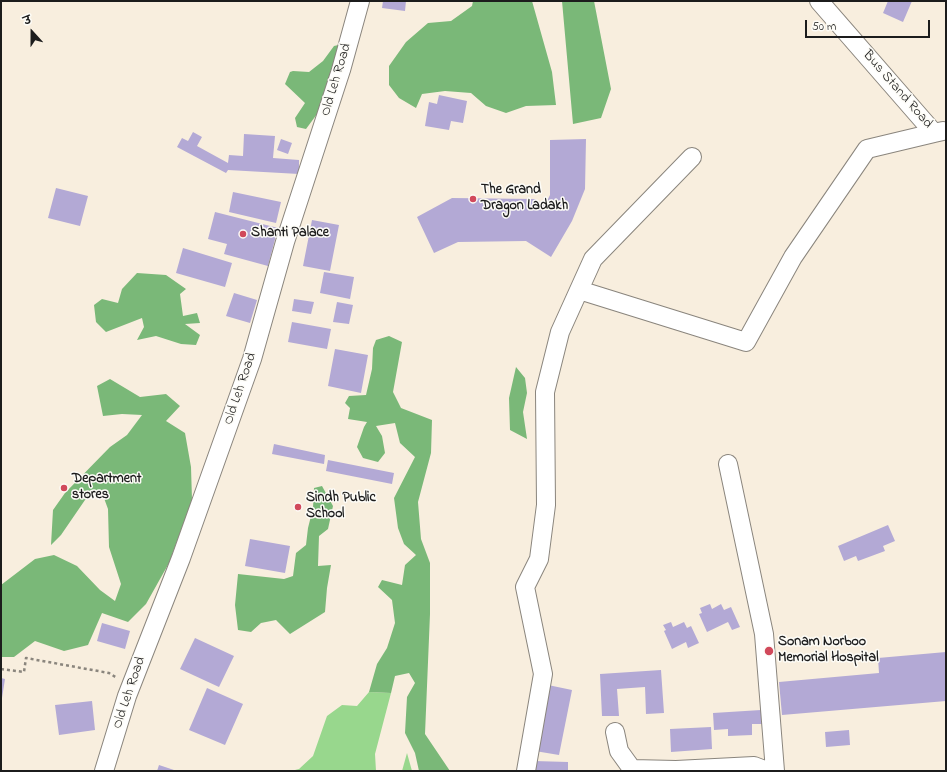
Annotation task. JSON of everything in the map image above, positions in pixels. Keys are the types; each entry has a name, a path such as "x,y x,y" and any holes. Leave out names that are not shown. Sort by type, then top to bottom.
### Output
{"street":[{"name":"Old Leh Road","path":"104,771 130,688 181,558 252,359 285,242 341,70 360,1"},
{"name":"Bus Stand Road","path":"819,1 940,132"},
{"path":"579,290 746,342 793,257 867,149 940,132"},
{"path":"526,771 543,674 525,587 539,560 546,505 545,392 560,332 593,259 692,157"},
{"path":"728,464 764,634 776,771"},
{"path":"615,732 619,751 632,769 676,770 754,766 767,771"}],"path":[{"path":"1,669 24,672 26,658 109,672 130,688"}],"green space":[{"path":"473,1 532,1 552,72 556,105 526,106 506,113 486,106 471,93 445,91 422,94 416,108 399,98 389,85 389,66 406,42 428,23 451,21 472,6"},
{"path":"562,1 594,1 611,89 601,118 573,124"},
{"path":"343,44 323,106 306,129 297,127 295,118 305,103 285,84 290,72 309,72 323,61 334,46"},
{"path":"137,273 166,275 186,289 180,294 183,316 197,313 200,323 185,324 200,335 196,345 181,344 156,336 137,340 144,327 142,318 106,332 96,322 94,305 102,299 118,303 122,289"},
{"path":"389,336 402,342 393,392 401,408 432,420 431,453 418,502 421,539 430,563 430,614 425,734 450,771 419,771 415,753 405,733 407,697 415,683 409,673 395,676 391,693 369,692 377,664 387,648 395,623 392,600 378,587 382,580 402,585 405,565 416,555 404,544 398,528 394,498 415,457 400,443 395,423 376,426 382,436 385,453 378,462 363,458 357,447 367,422 348,419 350,408 345,403 349,396 366,395 372,369 373,348 376,340"},
{"path":"516,367 525,378 527,393 523,412 527,439 510,430 509,398"},
{"path":"110,379 140,397 166,394 180,406 166,421 185,433 191,467 192,500 169,563 146,604 128,622 102,613 88,645 64,651 35,641 14,657 1,657 1,585 35,559 54,555 77,566 100,590 115,601 121,584 109,547 108,509 101,490 85,500 61,535 51,545 53,510 65,493 110,447 127,435 142,415 122,414 103,416 97,386"},
{"path":"322,486 333,506 328,529 319,536 318,566 331,565 325,612 290,634 276,620 261,623 251,632 238,630 235,605 238,574 284,579 293,576 296,553 306,545 313,508 314,488"},
{"path":"369,692 391,693 375,754 376,771 291,771 299,769 313,756 327,716 342,705 357,706"},
{"path":"407,753 412,771 402,771"}],"building":[{"path":"383,1 406,1 405,11 382,8"},
{"path":"888,1 912,1 903,22 883,13"},
{"path":"439,95 467,101 463,123 451,121 449,130 425,126 429,102 437,104"},
{"path":"193,132 202,137 197,146 228,163 229,155 243,156 244,134 275,136 273,158 299,160 299,174 228,170 226,173 177,147 182,138 188,141"},
{"path":"281,139 292,143 288,154 277,150"},
{"name":"The Grand Dragon Ladakh","path":"586,139 585,189 572,221 551,257 526,241 458,242 434,253 417,217 452,198 535,199 545,205 550,195 550,140"},
{"path":"56,188 88,196 80,226 48,218"},
{"path":"233,192 281,202 276,223 229,212"},
{"name":"Shanti Palace","path":"215,212 278,228 268,266 224,254 227,244 208,239"},
{"path":"312,220 339,225 330,271 303,266"},
{"path":"183,248 232,263 225,287 176,273"},
{"path":"324,272 354,277 350,299 320,293"},
{"path":"234,293 257,300 250,323 226,316"},
{"path":"294,299 314,302 311,314 292,311"},
{"path":"337,302 353,305 349,324 333,322"},
{"path":"292,322 331,329 327,349 288,342"},
{"path":"335,349 368,355 361,393 328,386"},
{"path":"274,444 325,455 324,464 272,454"},
{"path":"328,460 394,473 392,484 326,471"},
{"path":"888,525 895,541 883,546 885,551 858,561 856,556 844,561 838,546"},
{"path":"250,539 290,546 285,573 245,566"},
{"path":"710,604 712,609 721,604 724,610 731,607 740,627 732,630 728,622 707,632 699,614 702,613 700,608"},
{"path":"671,622 673,627 684,622 687,628 691,626 699,643 688,648 686,642 672,649 663,625"},
{"path":"102,623 130,631 125,649 97,641"},
{"path":"195,638 234,656 219,687 180,669"},
{"path":"946,652 946,701 782,715 779,682 879,673 878,658"},
{"path":"661,670 664,713 646,714 645,687 617,689 619,716 602,716 600,674"},
{"path":"1,678 5,679 2,698 1,698"},
{"path":"548,685 572,690 559,755 535,751"},
{"path":"207,688 243,704 225,745 189,730"},
{"path":"92,701 95,730 59,735 55,705"},
{"path":"761,710 762,724 752,724 752,735 728,736 728,729 714,730 713,713"},
{"path":"711,727 712,749 671,752 670,729"},
{"path":"849,730 850,745 826,747 825,732"},
{"path":"534,761 568,762 568,771 534,771"},
{"path":"159,765 177,771 157,771"}],"place":[{"name":"The Grand Dragon Ladakh","path":"473,199"},
{"name":"Shanti Palace","path":"243,234"},
{"name":"Department stores","path":"64,488"},
{"name":"Sindh Public School","path":"298,507"},
{"name":"Sonam Norboo Memorial Hospital","path":"769,651"}]}
